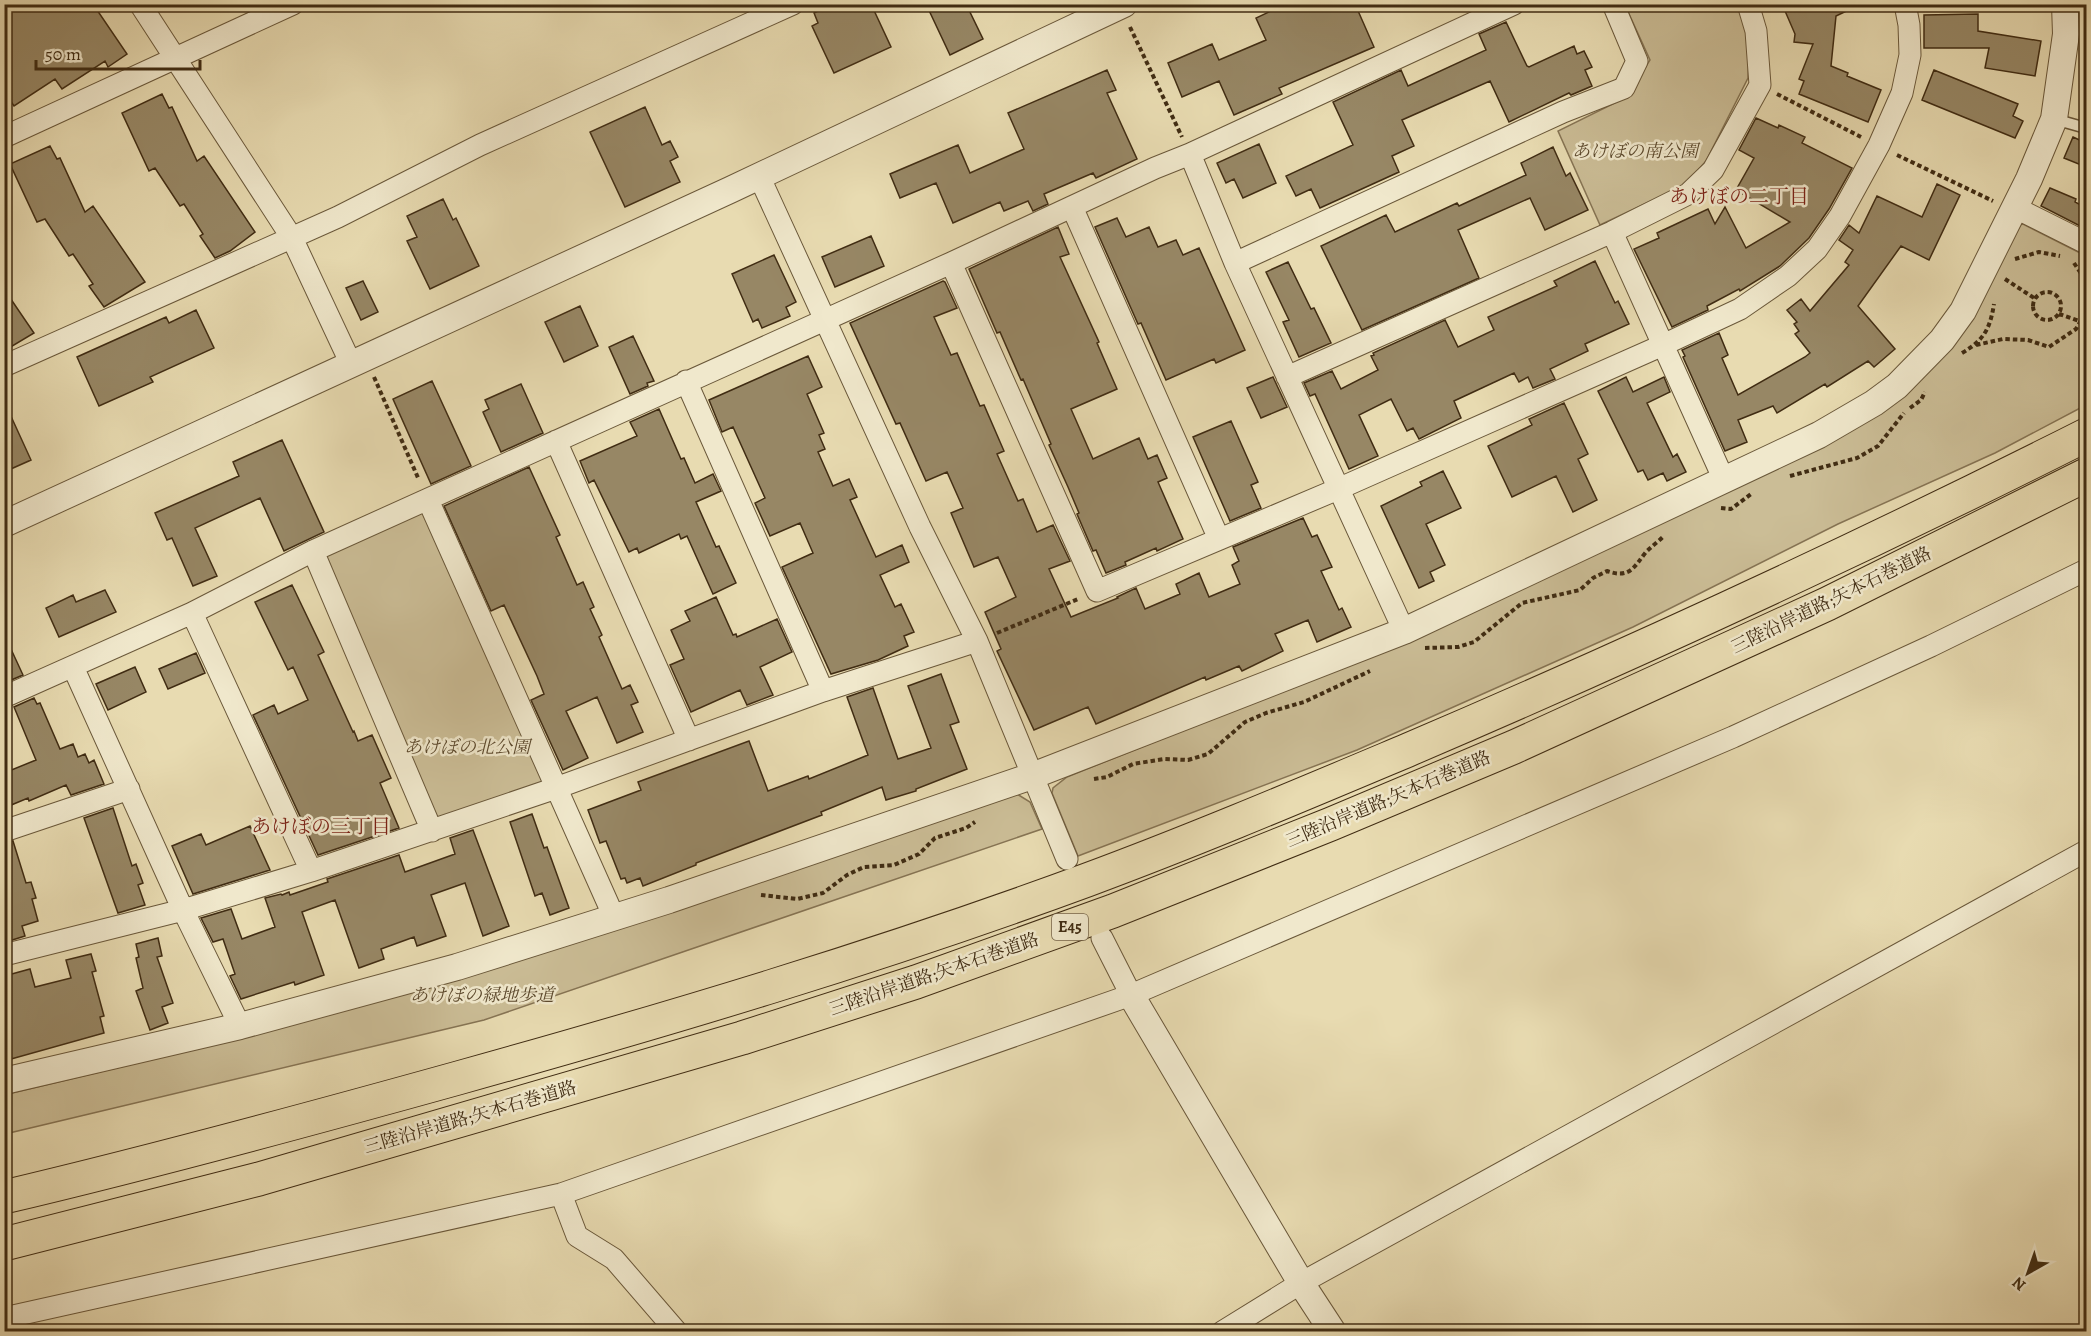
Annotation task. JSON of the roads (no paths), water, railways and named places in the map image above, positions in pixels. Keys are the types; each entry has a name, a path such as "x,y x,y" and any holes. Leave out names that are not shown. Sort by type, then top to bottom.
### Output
{"highway":[{"name":"三陸沿岸道路;矢本石巻道路","path":"4,1197 192,1150 551,1052 903,944 1089,879 1315,789 1529,698 1810,570 2086,435"},
{"name":"三陸沿岸道路;矢本石巻道路","path":"4,1244 259,1179 730,1041 916,982 1113,911 1514,747 1827,604 2086,476"}],"street":[{"path":"140,4 292,238 351,364"},
{"path":"4,137 293,4"},
{"path":"4,366 338,218 480,145 793,4"},
{"path":"4,697 192,613 313,551 951,263 1514,4"},
{"path":"1235,263 1563,112 1624,88 1637,61 1612,4"},
{"path":"1287,377 1612,232 1688,194 1713,170 1760,85 1756,31 1748,4"},
{"path":"951,263 1097,591 1338,489 1663,345 1740,309 1788,276 1817,249 1840,216 1879,145 1902,93 1910,56 1909,25 1905,4"},
{"path":"4,1081 240,1026 457,967 669,900 1032,776 1404,631 1819,435 1874,403 1897,386 1942,340 1963,310 2040,154 2054,119 2066,34 2065,4"},
{"path":"4,524 1121,11"},
{"path":"1190,154 1235,263 1404,631"},
{"path":"759,176 920,527 977,641 1067,859"},
{"path":"1072,207 1219,539"},
{"path":"2014,207 2086,243"},
{"path":"1612,232 1724,480"},
{"path":"686,381 823,692"},
{"path":"556,441 689,740"},
{"path":"428,500 614,917"},
{"path":"313,551 432,831"},
{"path":"4,1318 561,1194 1131,995 1733,737 1931,646 2086,570"},
{"path":"192,613 311,871"},
{"path":"4,954 183,910 311,871 556,788 823,692 977,641"},
{"path":"74,667 183,910 240,1026"},
{"path":"4,831 129,789"},
{"path":"1222,1332 1301,1283 2086,851"},
{"path":"1102,938 1131,995 1301,1283 1333,1332"},
{"path":"561,1194 577,1236 614,1259 677,1332"}],"lane":[{"path":"2054,119 2086,128"}],"district":[{"name":"あけぼの二丁目","path":"1739,196"},
{"name":"あけぼの三丁目","path":"321,826"}],"park label":[{"name":"あけぼの南公園","path":"1635,151"},
{"name":"あけぼの北公園","path":"467,747"},
{"name":"あけぼの緑地歩道","path":"482,995"}]}
